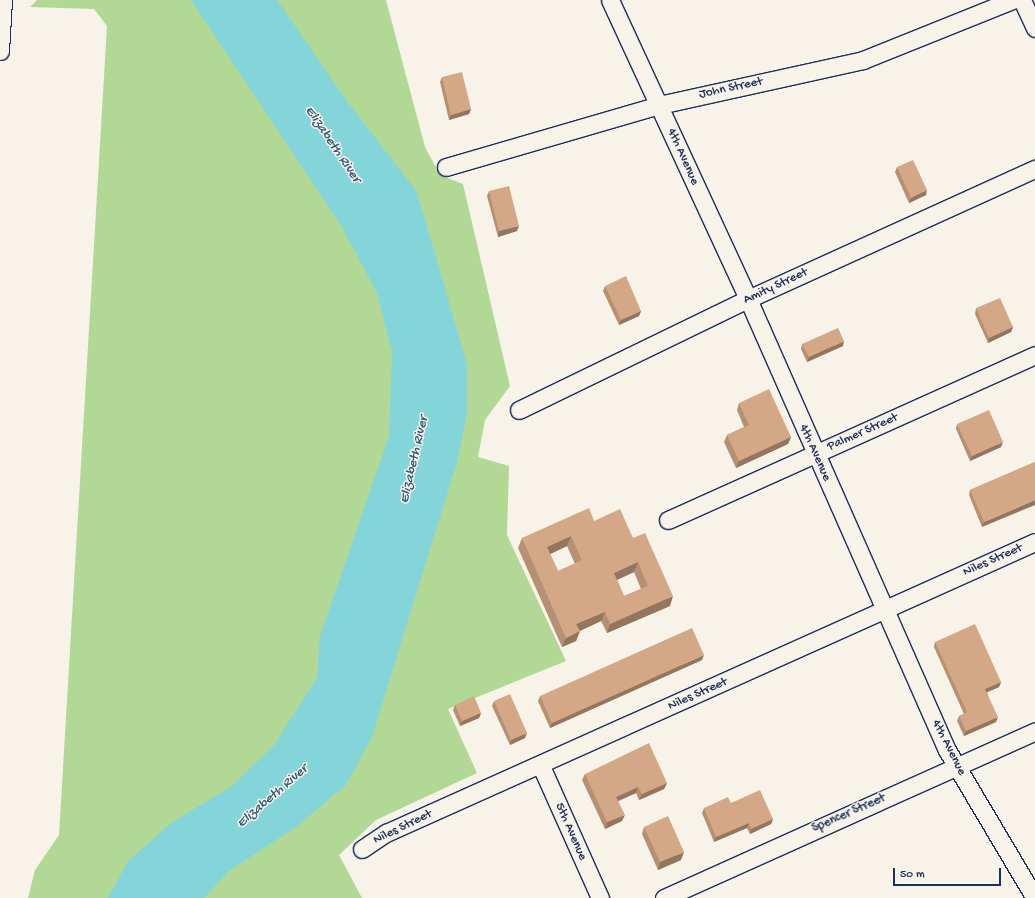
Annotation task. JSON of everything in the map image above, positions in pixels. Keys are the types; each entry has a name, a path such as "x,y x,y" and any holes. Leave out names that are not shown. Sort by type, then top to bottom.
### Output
{"street":[{"path":"0,51 3,0"},
{"name":"4th Avenue","path":"610,0 748,299 815,455 955,767 1035,898"},
{"name":"John Street","path":"446,167 659,105 863,60 1012,0"},
{"path":"1022,0 1035,28"},
{"name":"Amity Street","path":"519,410 748,299 1035,169"},
{"name":"Palmer Street","path":"668,520 1035,355"},
{"name":"Niles Street","path":"362,849 386,833 541,766 1035,542"},
{"name":"Spencer Street","path":"664,898 1035,732"},
{"name":"5th Avenue","path":"541,766 600,898"}],"green space":[{"path":"37,0 386,0 425,147 440,175 463,184 510,386 485,420 478,457 509,466 507,535 566,661 448,709 477,773 376,820 339,855 362,898 28,898 35,870 59,835 107,26 94,9 30,7"}],"water":[{"name":"Elizabeth River","path":"191,0 277,0 347,101 417,192 467,364 467,413 457,462 372,737 346,785 296,827 229,871 204,898 108,898 128,861 171,823 232,786 274,745 317,678 320,636 389,436 392,352 377,293 342,227"}],"building":[{"path":"462,72 471,109 451,115 442,77"},
{"path":"913,160 927,190 911,198 897,167"},
{"path":"509,186 519,226 499,231 489,191"},
{"path":"626,276 641,311 621,320 605,286"},
{"path":"1000,298 1013,327 989,338 976,308"},
{"path":"838,328 844,341 809,357 802,344"},
{"path":"769,389 791,437 739,461 727,435 749,425 739,403"},
{"path":"989,410 1003,442 972,456 957,424"},
{"path":"1035,462 1035,500 984,522 970,490"},
{"path":"589,508 594,521 620,509 633,538 645,533 673,596 610,624 605,612 576,624 580,631 566,638 522,538","holes":["571,536 582,560 558,571 547,547","638,562 648,586 624,596 614,573"]},
{"path":"975,624 1001,682 985,689 998,717 966,731 959,716 967,712 935,642"},
{"path":"692,628 704,655 552,723 540,696"},
{"path":"510,694 527,733 511,740 494,701"},
{"path":"474,696 481,713 462,721 455,705"},
{"path":"649,743 667,783 642,794 638,787 616,797 625,815 607,822 585,774"},
{"path":"760,790 773,819 751,829 749,823 716,837 704,808 728,797 731,803"},
{"path":"668,816 684,852 660,862 644,827"}]}
